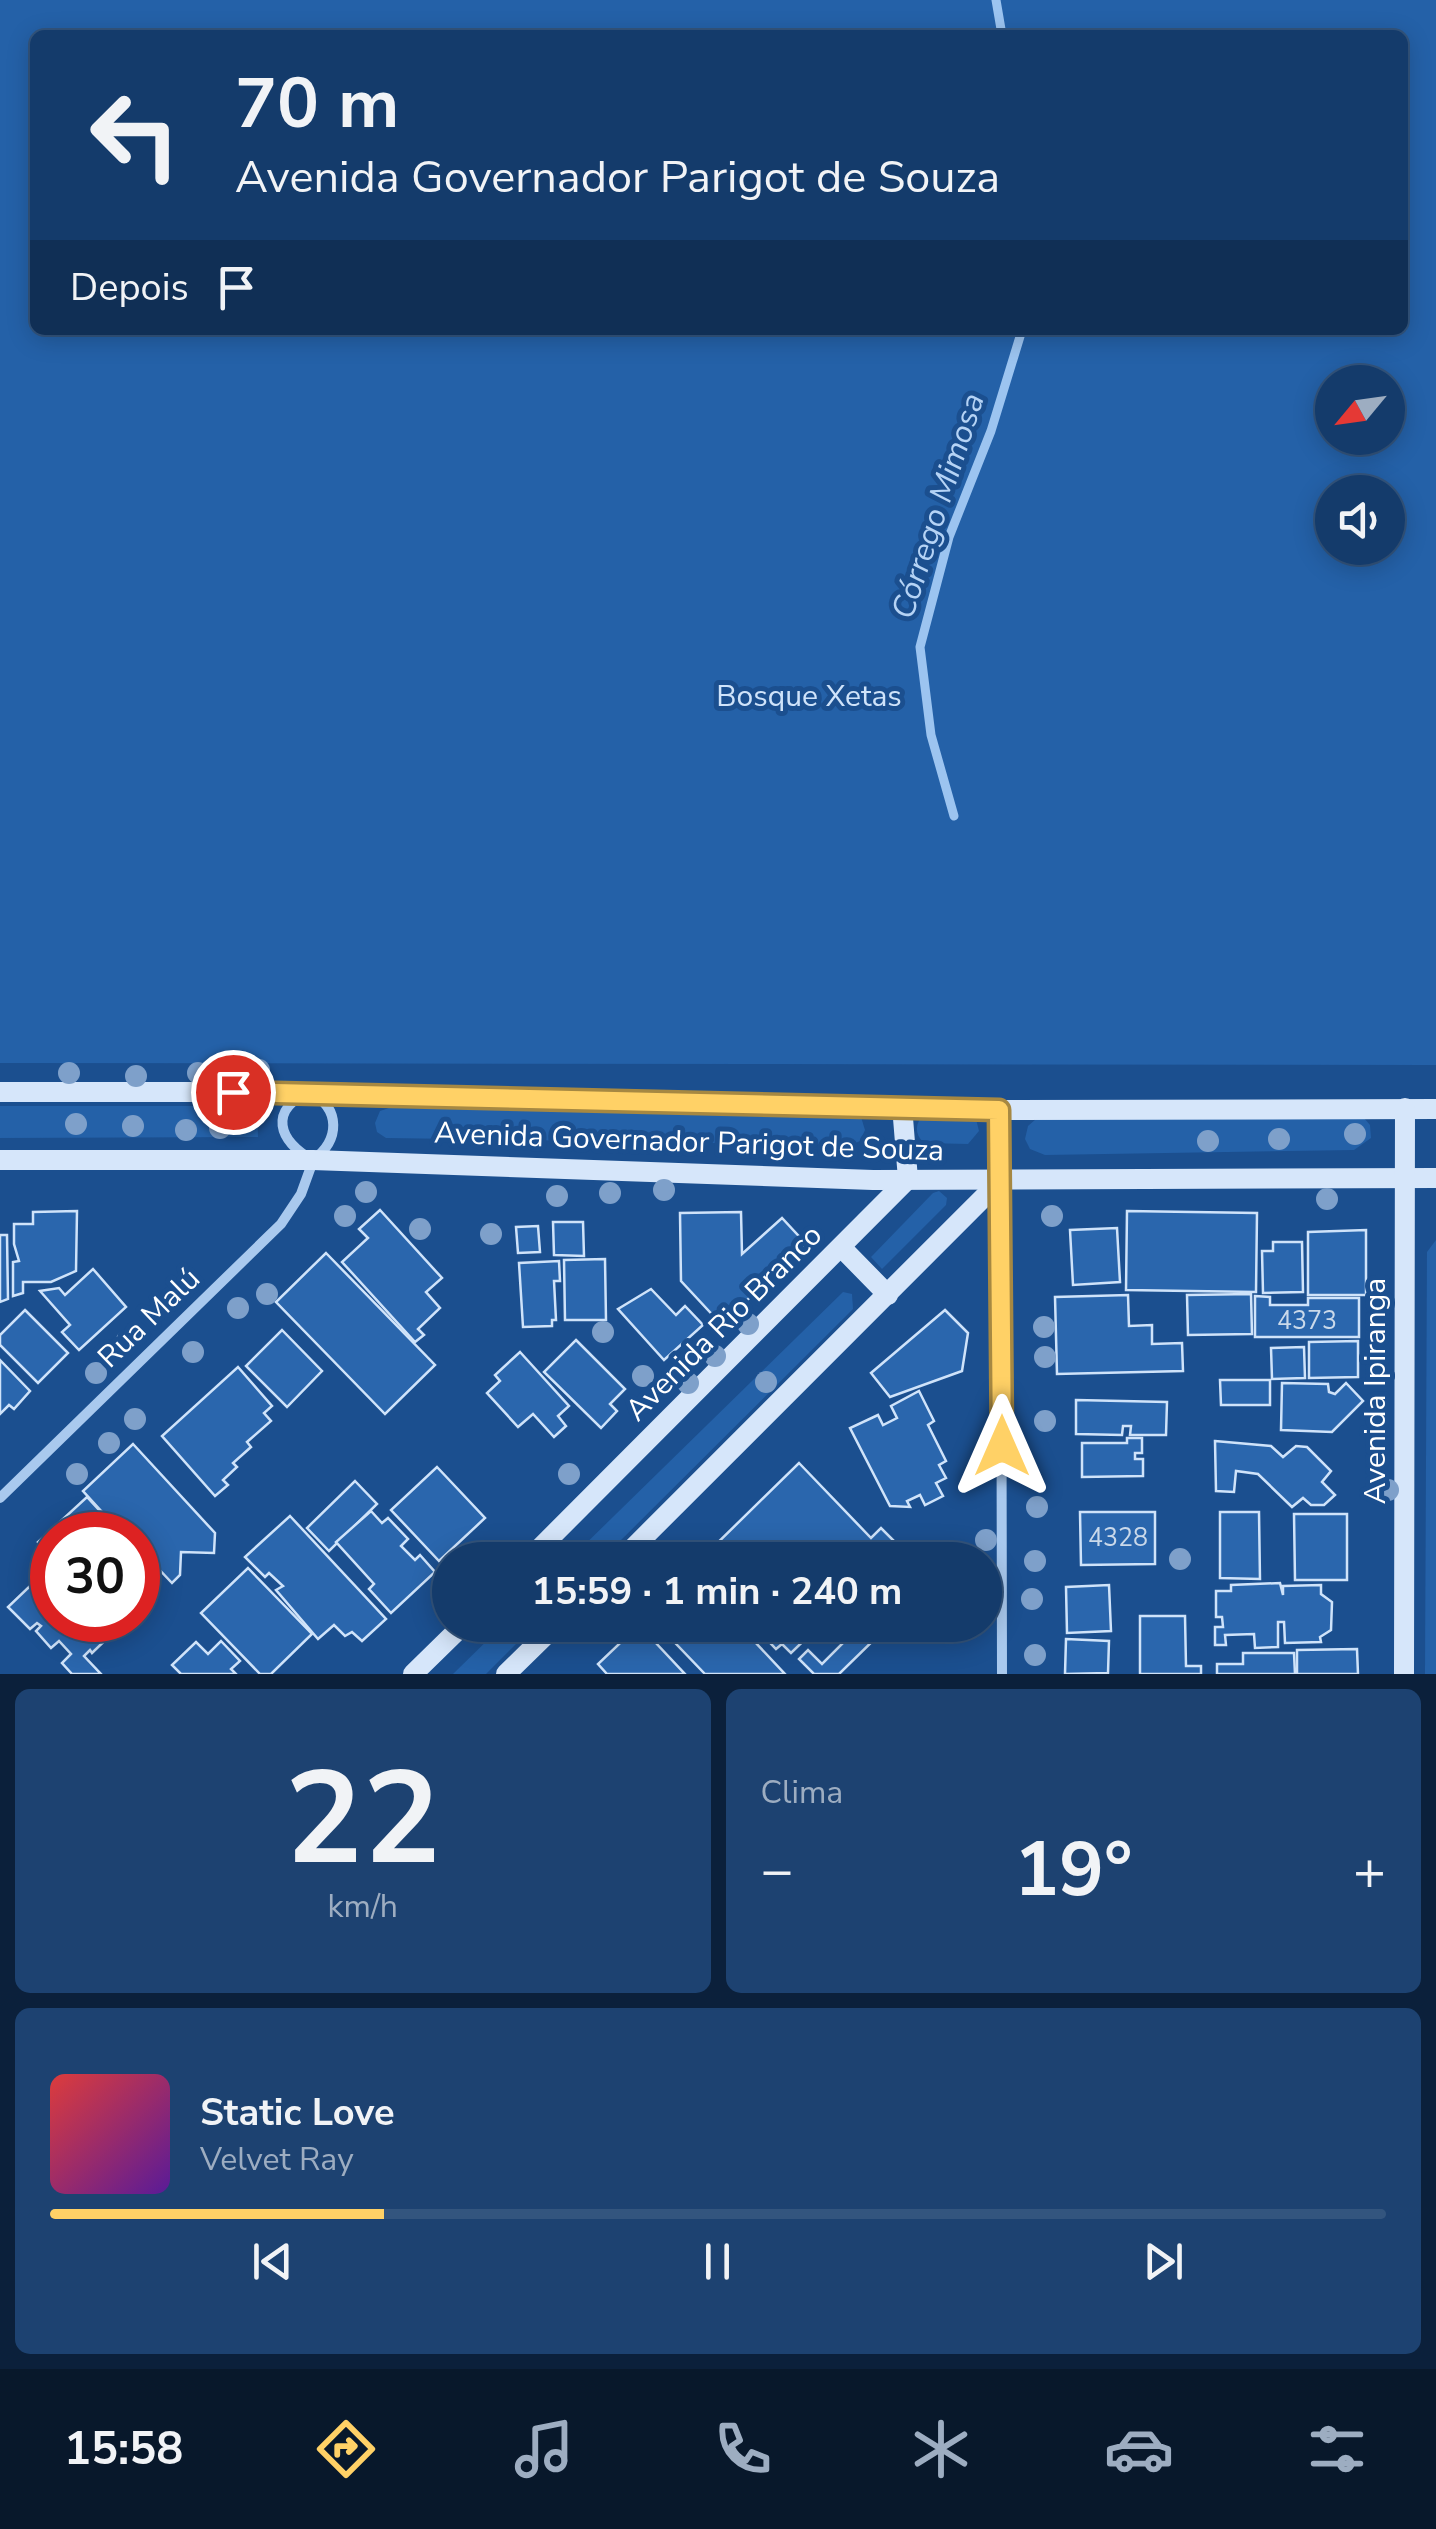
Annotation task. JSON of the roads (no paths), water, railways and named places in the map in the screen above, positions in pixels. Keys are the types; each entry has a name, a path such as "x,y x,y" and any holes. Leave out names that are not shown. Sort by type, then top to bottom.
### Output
{"street":[{"name":"Avenida Governador Parigot de Souza","path":"0,1092 310,1092 999,1110 1436,1109"},
{"path":"310,1092 323,1099 334,1124 326,1151 313,1160 286,1139 281,1122 286,1107 296,1097 310,1092"},
{"path":"902,1106 908,1179"},
{"name":"Avenida Ipiranga","path":"1404,1674 1405,1108"},
{"path":"999,1110 1002,1674"},
{"name":"Avenida Governador Parigot de Souza","path":"0,1160 313,1160 908,1179 1436,1178"},
{"name":"Rua Malú","path":"0,1498 281,1224 300,1194 313,1160"},
{"name":"Avenida Rio Branco","path":"546,1542 908,1179"},
{"path":"640,1542 1002,1180"},
{"path":"842,1248 888,1295"},
{"path":"414,1674 446,1642"},
{"path":"506,1674 539,1642"}],"waterway":[{"name":"Córrego Mimosa","path":"996,0 1001,30"},
{"name":"Córrego Mimosa","path":"954,816 931,735 920,647 949,537 991,431 1020,335"}],"park label":[{"name":"Bosque Xetas","path":"809,696"}]}
